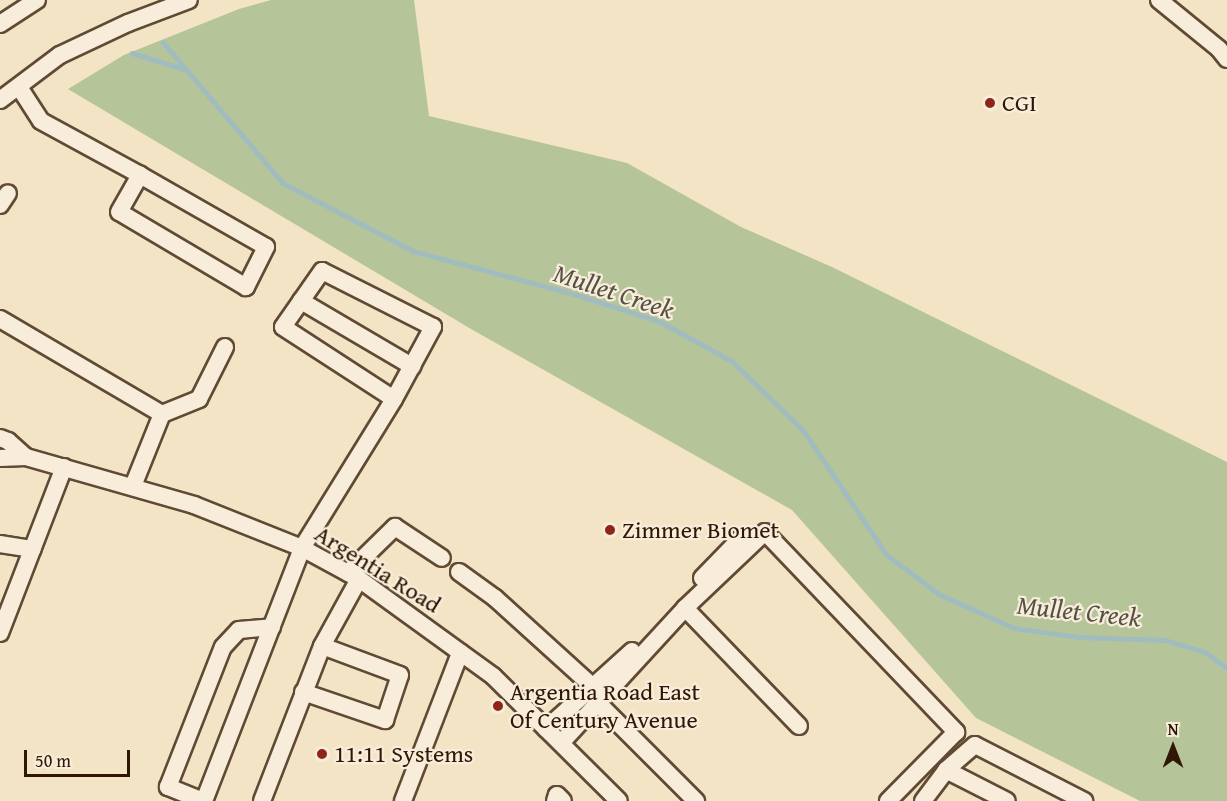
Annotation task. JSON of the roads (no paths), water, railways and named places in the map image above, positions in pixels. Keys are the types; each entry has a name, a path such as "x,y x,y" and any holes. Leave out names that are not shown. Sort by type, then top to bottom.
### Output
{"street":[{"path":"0,24 37,0"},
{"path":"0,100 60,55 128,23 189,0"},
{"path":"1159,0 1219,49 1227,59"},
{"path":"19,87 41,121 140,175 266,247 246,287 119,212 140,175"},
{"path":"272,627 239,630 223,647 168,787 203,801 272,627 302,548 394,399 433,327 322,271 283,327 394,399"},
{"path":"301,301 412,366"},
{"path":"0,319 162,414"},
{"path":"133,486 162,414 199,399 225,347"},
{"name":"Argentia Road","path":"0,438 8,441 26,457"},
{"name":"Argentia Road","path":"0,458 26,457 194,505 302,548 354,576 493,676 619,801"},
{"path":"0,633 64,467"},
{"path":"262,801 303,692 354,576 395,527 442,558"},
{"path":"546,729 595,695 765,532 956,732 888,801"},
{"path":"561,743 624,659 742,537"},
{"path":"0,544 33,549"},
{"path":"459,572 495,598 595,695 696,801"},
{"path":"685,608 800,726"},
{"path":"303,692 385,720 400,675 322,646"},
{"path":"403,801 460,652"},
{"path":"923,801 946,770 975,745 1084,801"},
{"path":"946,770 1007,801"},
{"path":"555,801 557,795 562,801"}],"waterway":[{"name":"Mullet Creek","path":"163,42 283,183 413,251 577,295 661,322 732,361 804,431 887,555 939,594 1014,628 1079,637 1165,640 1205,652 1227,668"},
{"path":"132,53 184,69"}],"place":[{"name":"CGI","path":"990,103"},
{"name":"Zimmer Biomet","path":"610,530"},
{"name":"Argentia Road East Of Century Avenue","path":"498,706"},
{"name":"11:11 Systems","path":"322,754"}]}
